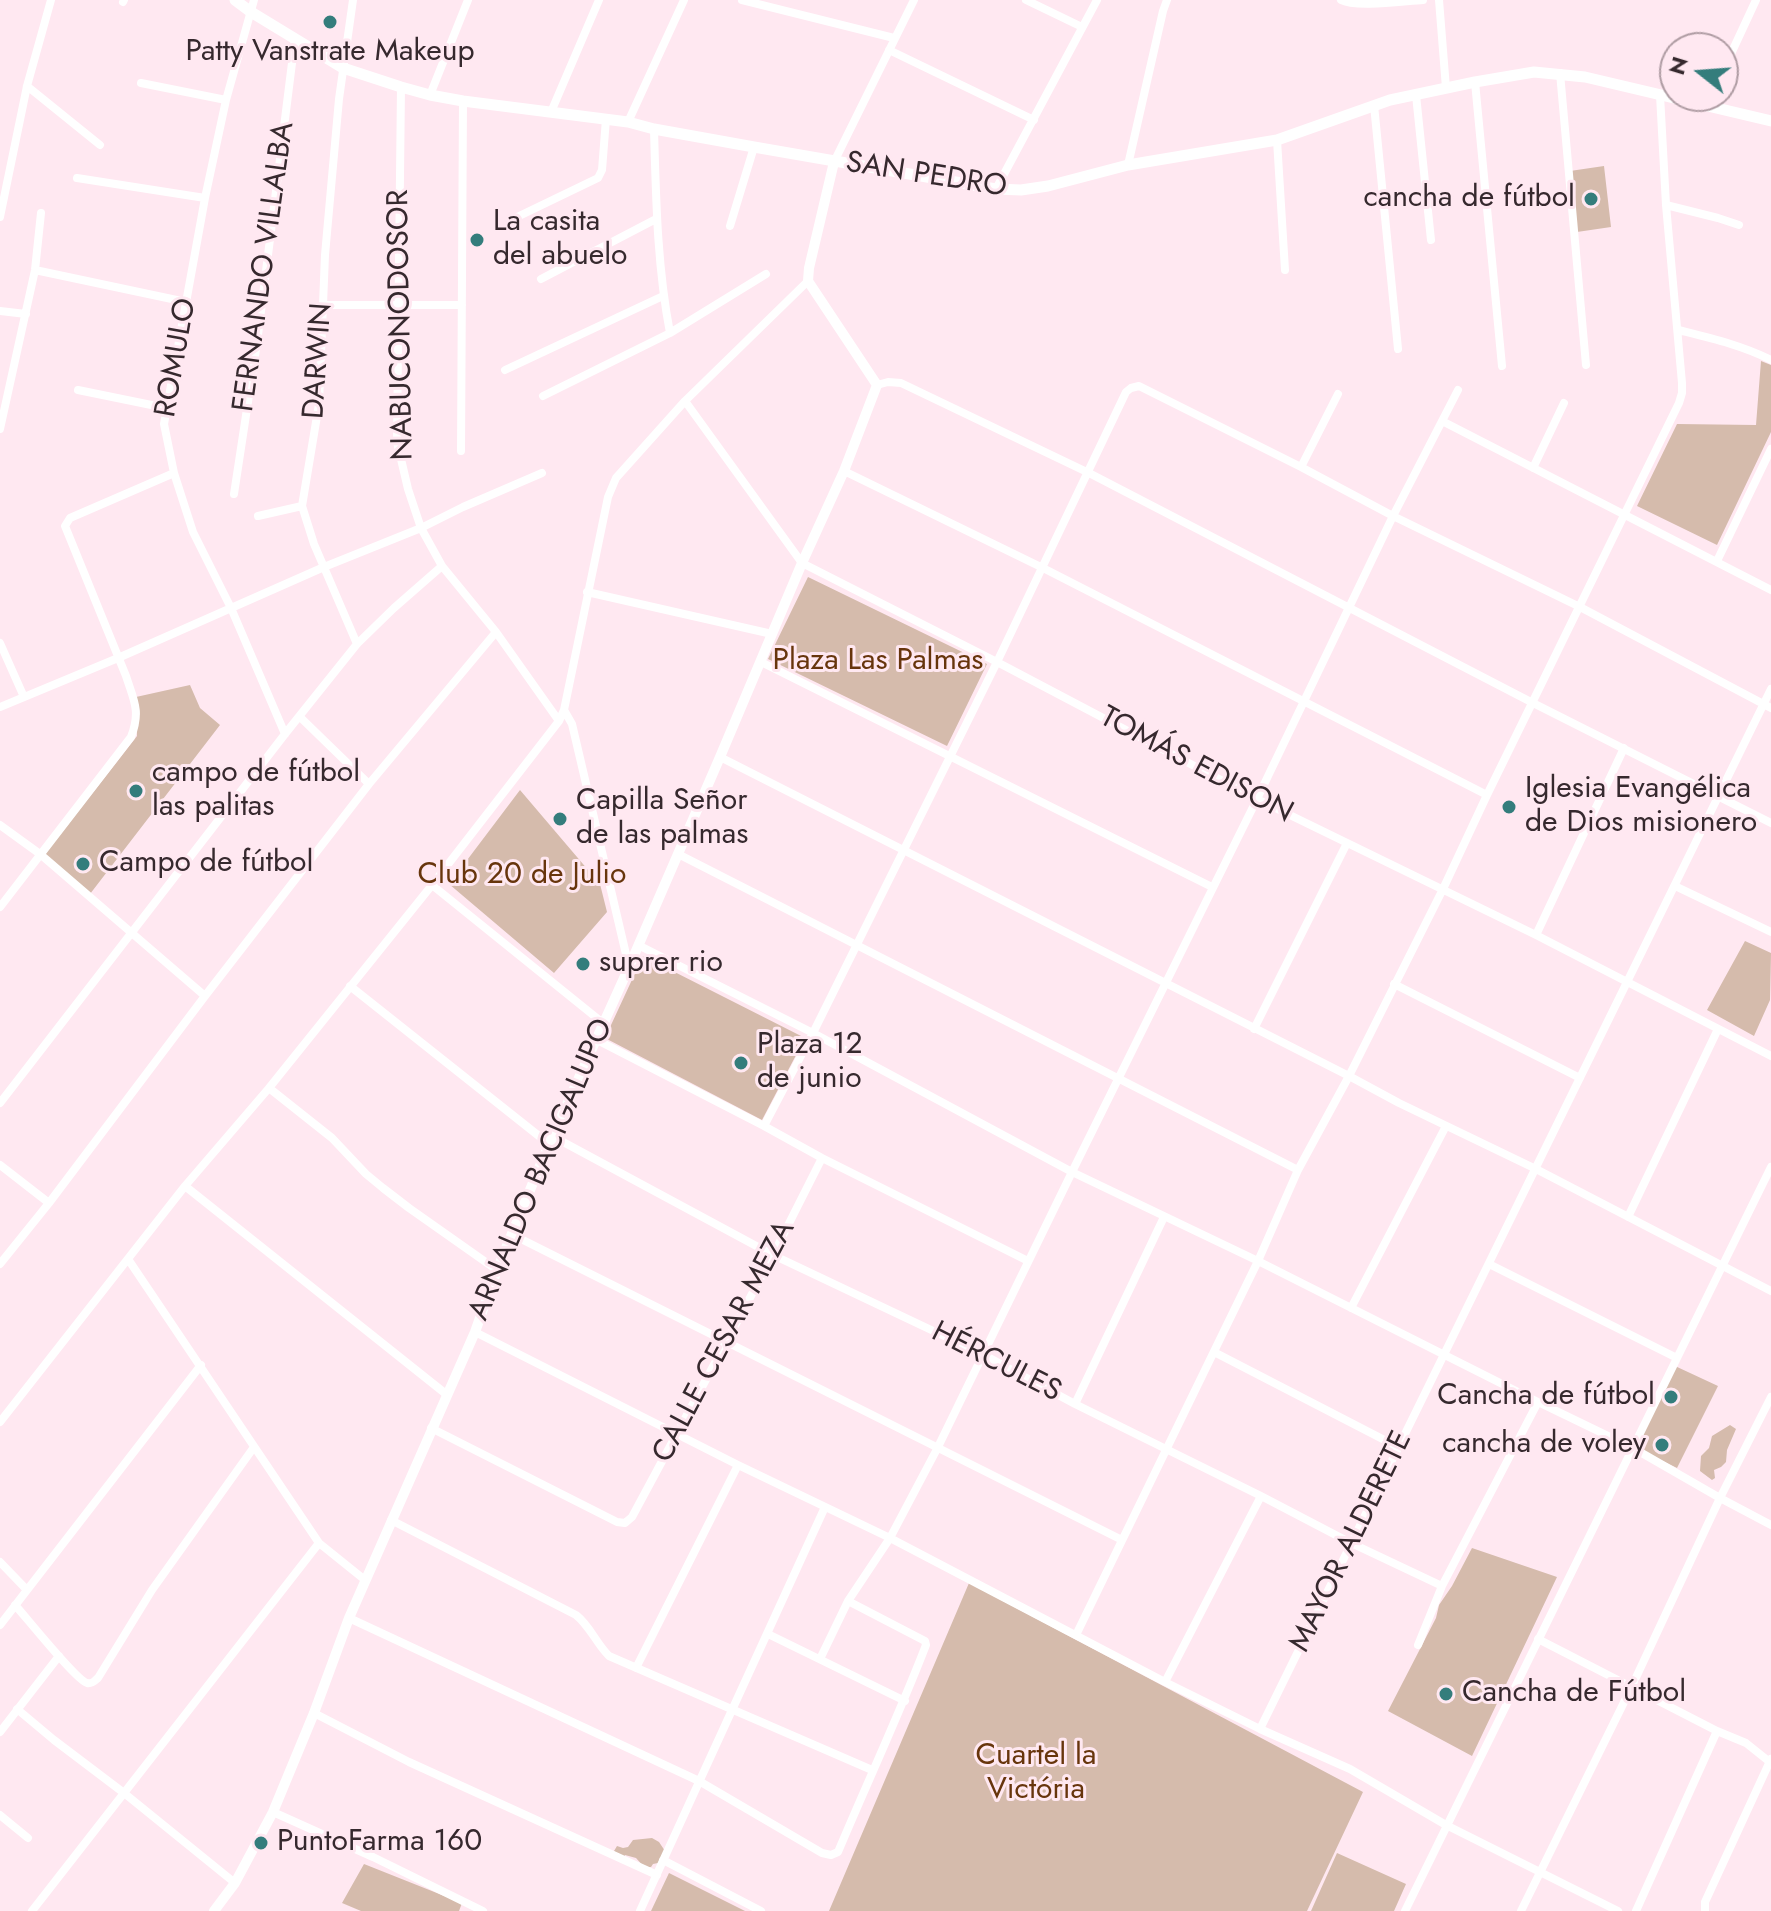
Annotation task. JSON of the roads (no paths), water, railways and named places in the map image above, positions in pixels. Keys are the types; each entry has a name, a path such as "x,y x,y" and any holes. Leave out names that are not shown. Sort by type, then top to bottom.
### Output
{"main road":[{"name":"SAN PEDRO","path":"235,0 253,6 295,39 343,68 430,95 628,122 834,162 996,189 1021,190 1048,186 1128,165 1277,140 1374,105 1534,72 1585,77 1659,95"},
{"name":"SAN PEDRO","path":"1739,111 1771,121"}],"street":[{"path":"0,217 27,86 51,0"},
{"name":"DARWIN","path":"353,0 343,68 325,255 319,404 302,506 314,544 357,644"},
{"path":"430,95 468,0"},
{"path":"551,112 599,0"},
{"path":"628,122 684,0"},
{"path":"742,0 763,2 894,38"},
{"path":"914,0 834,162 809,268 808,281 877,385 901,383 1089,473 1771,823"},
{"path":"1026,0 1082,27"},
{"path":"996,189 1097,0"},
{"path":"1128,165 1167,0"},
{"path":"1341,0 1363,4 1423,0"},
{"path":"1439,0 1446,88"},
{"path":"1739,37 1756,0"},
{"name":"ROMULO","path":"253,6 226,100 205,198 164,430 193,532 231,608 285,734"},
{"name":"FERNANDO VILLALBA","path":"234,494 257,343 295,39"},
{"path":"889,50 1034,120"},
{"path":"1560,73 1586,365"},
{"path":"1475,82 1502,366"},
{"path":"141,83 226,100"},
{"path":"27,86 100,145"},
{"name":"NABUCONODOSOR","path":"401,87 397,442 408,489 421,528 442,566 496,632 559,721"},
{"path":"1416,95 1431,240"},
{"path":"461,451 463,101"},
{"path":"1374,105 1398,349"},
{"path":"1076,1635 1258,1261 1298,1170 1443,889 1679,403 1682,393 1661,112"},
{"path":"515,218 598,178 602,170 606,119"},
{"path":"654,129 656,219 663,296 670,333"},
{"path":"1277,140 1285,270"},
{"path":"730,226 754,147"},
{"path":"77,178 205,198"},
{"path":"1666,205 1739,225"},
{"path":"0,429 35,270 41,213"},
{"path":"541,279 656,219"},
{"path":"35,270 186,302"},
{"path":"543,396 670,333 766,274"},
{"path":"0,1422 185,1186 269,1088 432,885 559,721 564,710 608,497 616,478 685,401 808,281"},
{"path":"505,370 663,296"},
{"path":"323,305 462,305"},
{"path":"0,311 26,314"},
{"path":"1678,330 1738,345 1771,360"},
{"name":"ARNALDO BACIGALUPO","path":"214,1911 235,1883 273,1812 349,1618 475,1332 550,1140 597,1040 844,471 877,385"},
{"path":"764,1126 997,662 1126,392 1131,388 1139,386 1393,516 1580,607 1768,706"},
{"path":"78,390 166,408"},
{"path":"820,1659 848,1601 890,1538 937,1449 1393,516 1458,390"},
{"path":"1301,467 1338,394"},
{"name":"TOMÁS EDISON","path":"685,401 802,563 1257,799 1536,935 1771,1056"},
{"path":"1533,468 1564,403"},
{"path":"1442,421 1771,590"},
{"path":"1717,561 1771,449"},
{"path":"844,471 1043,568 1487,795"},
{"path":"0,907 132,734 137,716 134,700 66,522 174,473"},
{"path":"0,707 421,528 542,473"},
{"path":"258,516 302,506"},
{"path":"0,1103 357,644 442,566"},
{"path":"587,592 772,634"},
{"path":"0,1264 369,784 496,632"},
{"path":"0,643 24,697"},
{"path":"761,662 1212,887"},
{"name":"MAYOR ALDERETE","path":"1260,1729 1718,795 1768,706 1771,689"},
{"path":"564,710 572,724 629,967"},
{"path":"300,717 369,784"},
{"path":"1536,935 1624,748"},
{"path":"720,757 1771,1291"},
{"path":"0,825 40,854 205,996"},
{"path":"1254,1029 1347,843"},
{"path":"678,854 1298,1170"},
{"path":"432,885 603,1023"},
{"path":"1675,886 1771,932"},
{"path":"638,945 813,1033 1072,1172 1633,1448 1771,1525"},
{"path":"1394,984 1580,1078"},
{"name":"HÉRCULES","path":"350,986 550,1140 773,1255 984,1355 1075,1404 1442,1586"},
{"path":"1628,1217 1718,1029"},
{"path":"597,1040 1028,1261"},
{"path":"269,1088 332,1138 366,1174 392,1195 497,1270"},
{"path":"1351,1308 1446,1126"},
{"name":"CALLE CESAR MEZA","path":"431,1428 617,1522 625,1523 632,1517 822,1158"},
{"path":"0,1165 49,1203"},
{"path":"1405,1911 1771,1167"},
{"path":"185,1186 446,1394"},
{"path":"1075,1404 1164,1217"},
{"path":"511,1234 1122,1540"},
{"path":"128,1259 319,1543 365,1580"},
{"path":"1489,1264 1677,1358"},
{"path":"475,1332 890,1538 1165,1682 1350,1769 1446,1825 1618,1911"},
{"path":"1214,1352 1398,1447"},
{"path":"0,1625 201,1365"},
{"path":"1521,1911 1771,1397"},
{"path":"1418,1645 1442,1586 1538,1402"},
{"path":"15,1605 82,1680 93,1682 152,1590 254,1447"},
{"path":"636,1668 738,1465"},
{"path":"1165,1682 1261,1496"},
{"path":"640,1911 825,1507"},
{"path":"391,1520 576,1615 609,1656 872,1770"},
{"path":"32,1911 319,1543"},
{"path":"0,1562 27,1590"},
{"path":"349,1618 699,1781 822,1853 831,1855 838,1852 905,1701 926,1643 848,1601"},
{"path":"768,1634 905,1701"},
{"path":"1538,1639 1746,1743 1771,1761 1705,1902 1705,1911"},
{"path":"0,1732 59,1656"},
{"path":"17,1709 235,1883"},
{"path":"314,1713 409,1762 657,1875"},
{"path":"1636,1911 1717,1731"},
{"path":"273,1812 483,1911"},
{"path":"0,1815 28,1838"},
{"path":"663,1860 761,1911"}],"place":[{"name":"Patty Vanstrate Makeup","path":"330,22"},
{"name":"cancha de fútbol","path":"1591,199"},
{"name":"La casita del abuelo","path":"477,240"},
{"name":"campo de fútbol las palitas","path":"136,791"},
{"name":"Iglesia Evangélica de Dios misionero","path":"1509,807"},
{"name":"Capilla Señor de las palmas","path":"560,819"},
{"name":"Campo de fútbol","path":"83,864"},
{"name":"suprer rio","path":"583,964"},
{"name":"Plaza 12 de junio","path":"741,1063"},
{"name":"Cancha de fútbol","path":"1671,1397"},
{"name":"cancha de voley","path":"1662,1445"},
{"name":"Cancha de Fútbol","path":"1446,1694"},
{"name":"PuntoFarma 160","path":"261,1843"}],"park label":[{"name":"Plaza Las Palmas","path":"878,662"},
{"name":"Club 20 de Julio","path":"522,876"},
{"name":"Cuartel la Victória","path":"1036,1774"}]}
